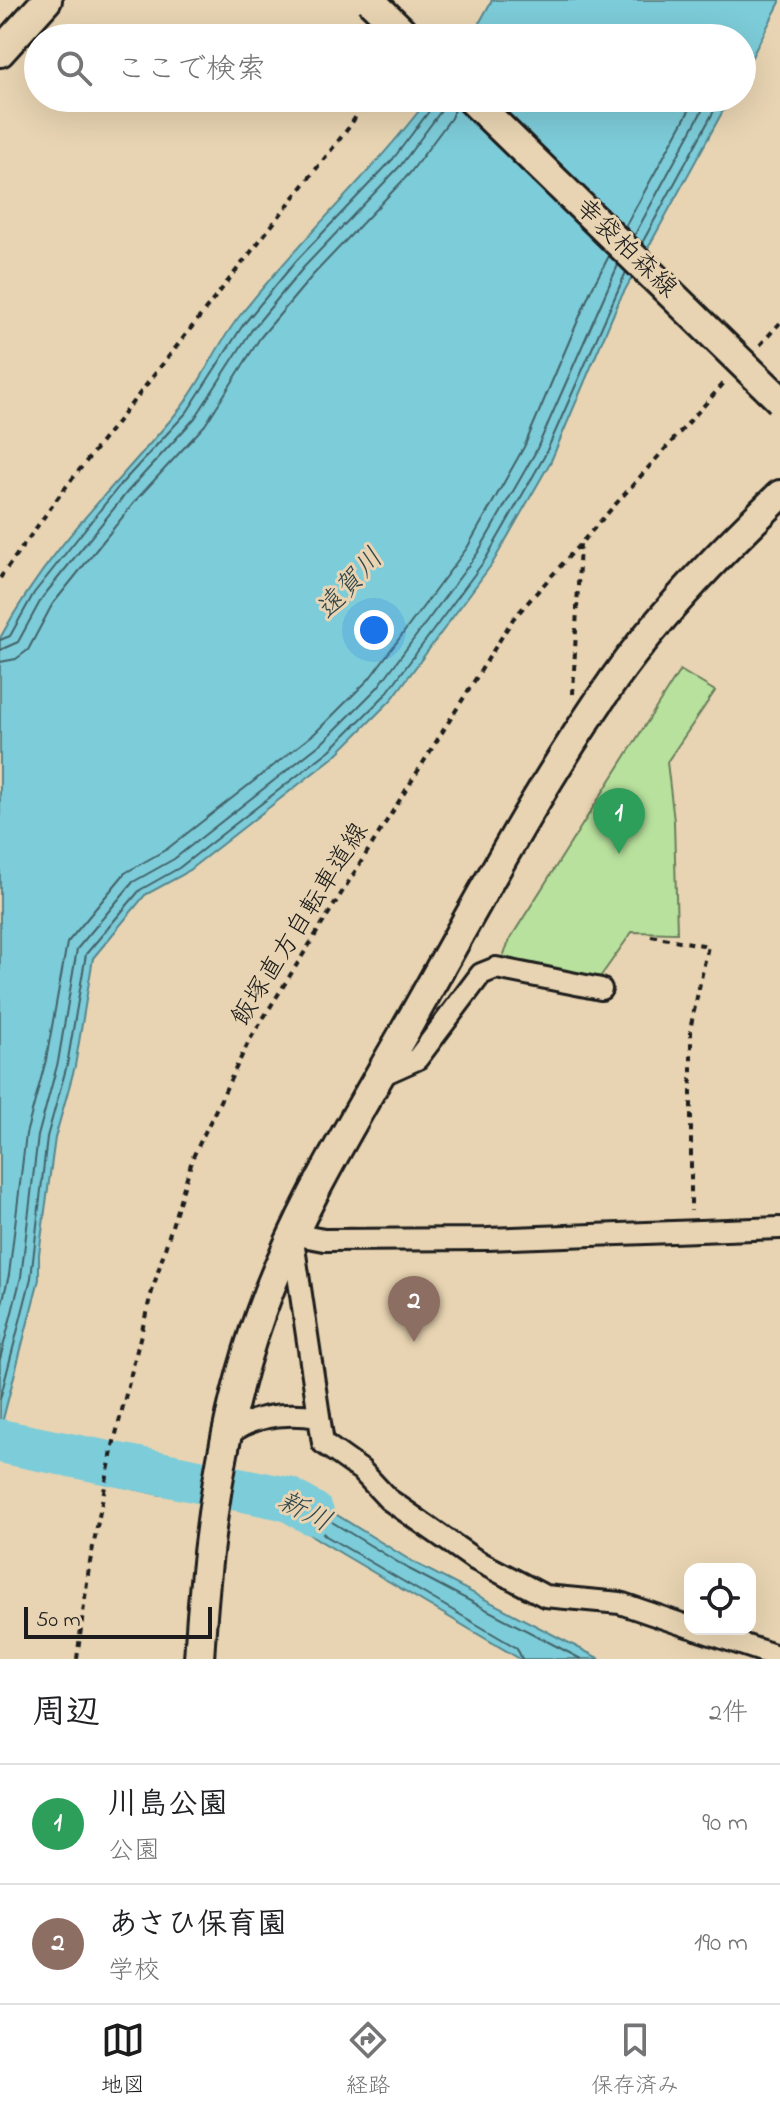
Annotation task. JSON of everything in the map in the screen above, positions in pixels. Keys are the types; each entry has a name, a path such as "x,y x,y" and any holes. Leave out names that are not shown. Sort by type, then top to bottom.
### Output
{"street":[{"path":"25,24 47,0"},
{"path":"370,0 395,24"},
{"path":"0,52 24,25"},
{"name":"幸袋柏森線","path":"484,112 780,400"},
{"path":"199,1659 209,1532 228,1435 260,1313 292,1234 522,821 616,676 674,607 780,495"},
{"path":"379,1076 417,1059 481,974 496,968 601,989"},
{"path":"292,1234 324,1240 472,1240 780,1228"},
{"path":"292,1234 323,1443 361,1470 388,1499 474,1559 545,1596 620,1603 684,1625"},
{"path":"228,1435 239,1426 264,1417 295,1413 319,1417"},
{"path":"714,1635 780,1657"}],"path":[{"path":"0,578 62,492 358,112"},
{"path":"759,346 780,323"},
{"name":"飯塚直方自転車道線","path":"77,1659 113,1446 150,1298 193,1157 249,1041 513,619 728,379"},
{"path":"573,697 580,542"},
{"path":"651,936 708,946 691,1025 692,1232"}],"green space":[{"path":"680,670 715,691 667,762 674,821 677,933 632,932 598,980 502,959 510,939"}],"water":[{"path":"492,0 780,0 756,49 756,24 479,24"},
{"name":"遠賀川","path":"418,112 722,112 619,301 551,461 492,564 392,699 335,756 184,874 145,895 93,958 75,1066 55,1138 39,1254 39,1279 1,1427 167,1461 161,1495 0,1460 0,638 19,605 61,546 187,399 238,318"},
{"path":"263,1479 290,1486 413,1562 600,1659 520,1659 308,1533 314,1522 257,1499"}],"waterway":[{"name":"新川","path":"0,1441 288,1499 312,1513"}],"place":[{"name":"川島公園","path":"619,854"},
{"name":"あさひ保育園","path":"414,1342"}]}
